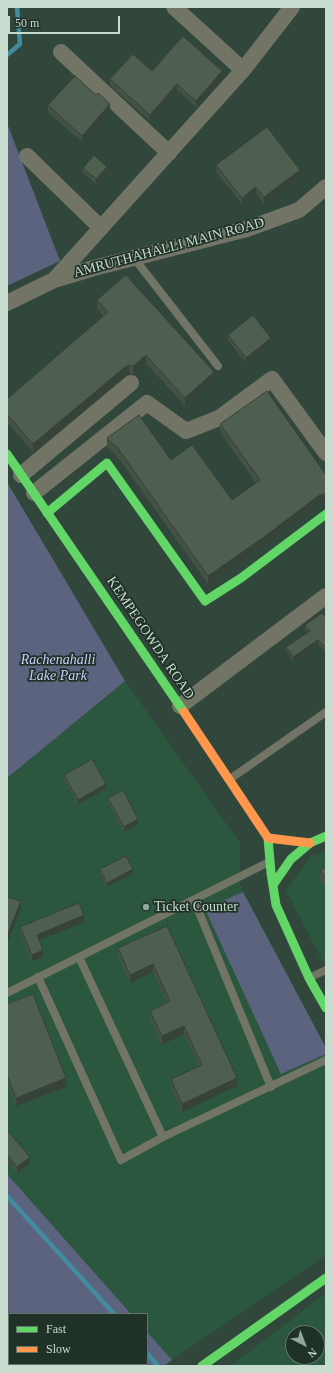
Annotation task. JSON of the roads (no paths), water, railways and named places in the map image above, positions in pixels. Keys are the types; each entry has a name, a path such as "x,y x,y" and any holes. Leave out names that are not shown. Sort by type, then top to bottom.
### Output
{"street":[{"path":"174,7 243,70"},
{"path":"54,280 243,70 292,7"},
{"path":"61,52 169,153"},
{"path":"27,156 101,228"},
{"name":"AMRUTHAHALLI MAIN ROAD","path":"7,302 54,280 247,229 299,210 326,187"},
{"path":"34,493 147,403 186,431 219,418 272,379 326,453"},
{"path":"21,475 131,383"},
{"path":"94,445 205,601 241,578 326,514"},
{"name":"KEMPEGOWDA ROAD","path":"7,454 230,779 268,838 276,905 309,978 326,1008"},
{"path":"47,513 107,463"},
{"path":"180,706 326,596"},
{"path":"273,885 291,859 310,843 326,836"},
{"path":"268,838 310,843"},
{"path":"202,1366 326,1278"}],"lane":[{"path":"134,258 218,366"},
{"path":"230,779 326,712"},
{"path":"7,993 270,861"},
{"path":"194,900 271,1087"},
{"path":"78,957 163,1137"},
{"path":"309,978 326,970"},
{"path":"38,977 121,1160 163,1137 326,1060"}],"waterway":[{"path":"7,55 20,44 17,7"},
{"path":"7,1196 113,1313"},
{"path":"148,1354 158,1366"}],"place":[{"name":"Ticket Counter","path":"146,907"}],"park label":[{"name":"Rachenahalli Lake Park","path":"58,668"}]}
